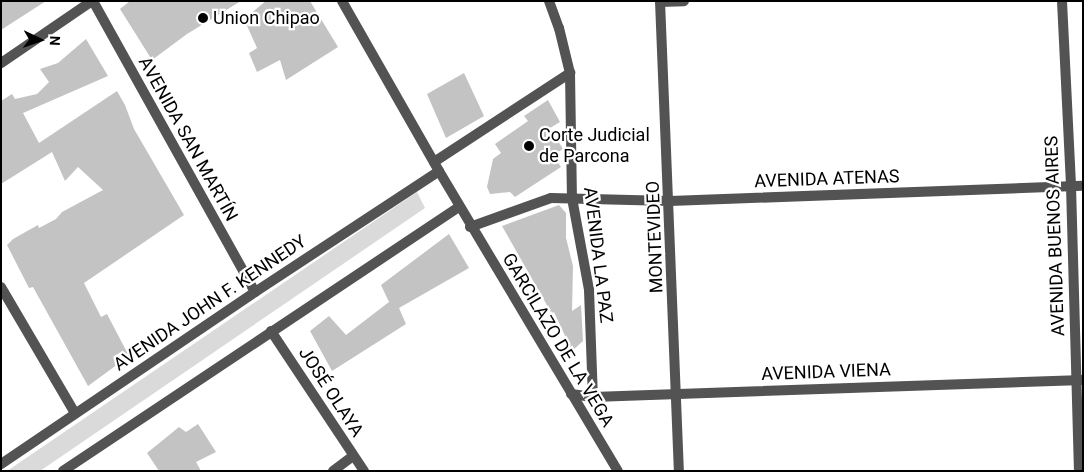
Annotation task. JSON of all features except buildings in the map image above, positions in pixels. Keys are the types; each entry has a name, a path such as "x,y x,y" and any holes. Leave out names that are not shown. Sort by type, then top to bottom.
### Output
{"street":[{"path":"1,63 93,1"},
{"name":"AVENIDA SAN MARTÍN","path":"93,1 254,292"},
{"name":"GARCILAZO DE LA VEGA","path":"342,1 470,227 617,470"},
{"name":"AVENIDA LA PAZ","path":"549,1 559,28 570,73 572,198 589,290 593,397"},
{"path":"660,2 684,1"},
{"name":"AVENIDA BUENOS AIRES","path":"1062,1 1079,380 1079,471"},
{"name":"MONTEVIDEO","path":"660,2 670,201 679,471"},
{"name":"AVENIDA JOHN F. KENNEDY","path":"1,464 436,167 570,73"},
{"name":"AVENIDA ATENAS","path":"470,227 551,198 670,201 1083,186"},
{"path":"64,471 459,208"},
{"path":"1,287 75,414"},
{"name":"JOSÉ OLAYA","path":"272,331 364,471"},
{"name":"AVENIDA VIENA","path":"571,394 593,397 1079,380"},
{"path":"333,471 354,456"}],"shaded area":[{"path":"417,192 425,208 40,471 7,471"}],"place":[{"name":"Union Chipao","path":"203,18"},
{"name":"Corte Judicial de Parcona","path":"529,146"}]}
